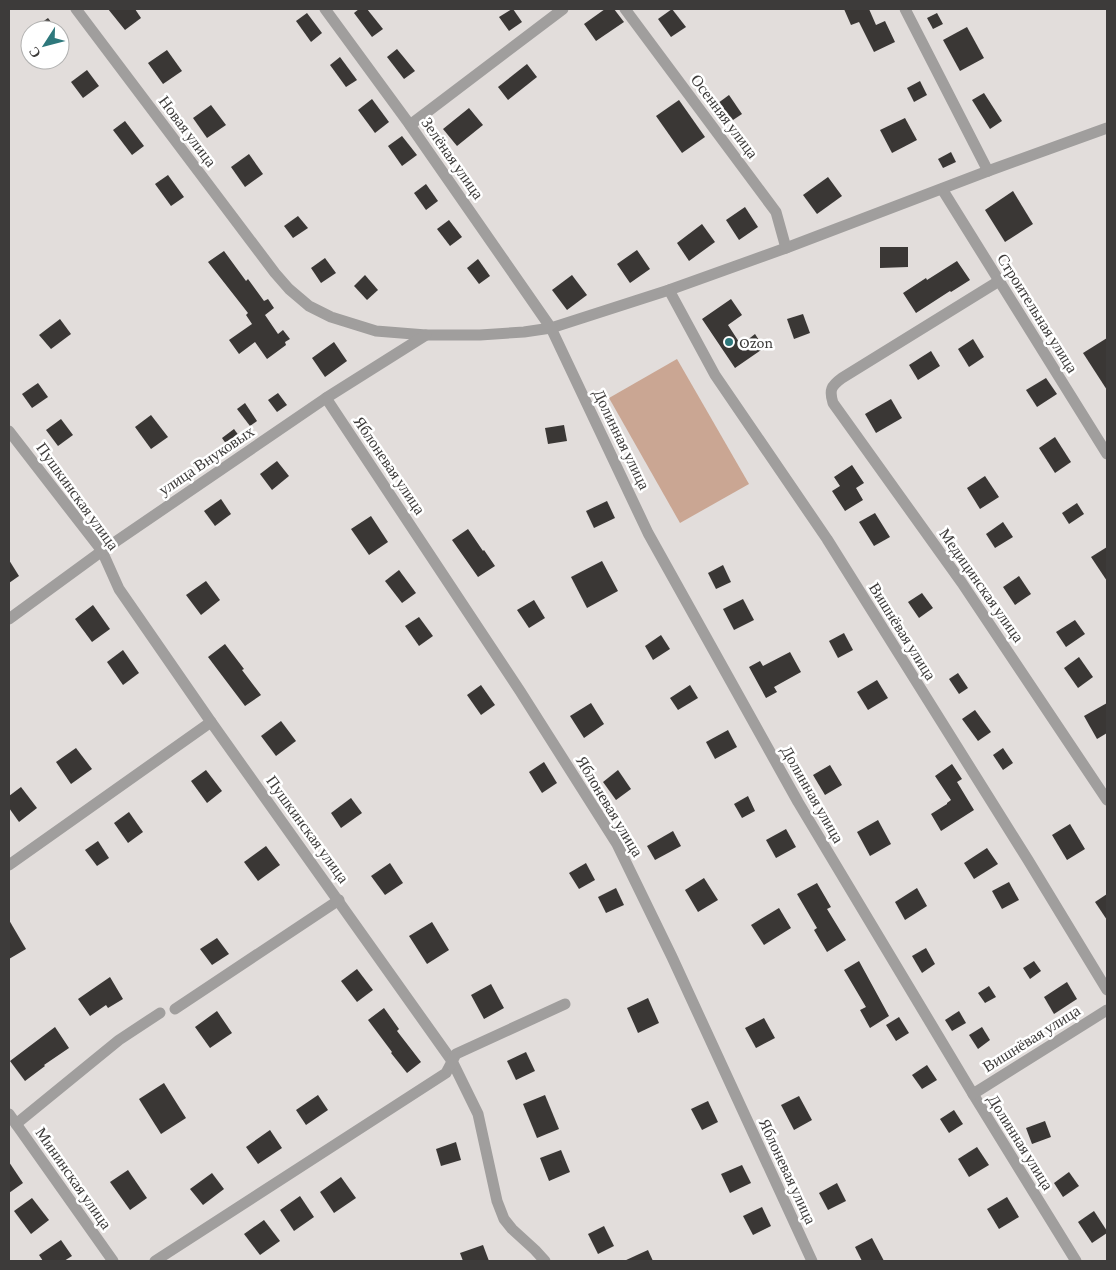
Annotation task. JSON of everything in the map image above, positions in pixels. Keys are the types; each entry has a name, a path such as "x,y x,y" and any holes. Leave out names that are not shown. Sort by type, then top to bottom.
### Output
{"street":[{"name":"Новая улица","path":"76,9 289,289 309,306 331,317 376,331 426,335 480,335 551,328 669,290 786,248 1107,128"},
{"name":"Зелёная улица","path":"324,9 410,125 551,328"},
{"path":"410,125 563,9"},
{"name":"Осенняя улица","path":"625,9 776,212 786,248"},
{"path":"904,9 988,171"},
{"name":"Строительная улица","path":"942,189 1107,454"},
{"name":"Медицинская улица","path":"999,281 836,382 832,388 831,395 834,403 962,583 1107,800"},
{"name":"Вишнёвая улица","path":"669,290 715,375 827,539 1107,990"},
{"name":"Долинная улица","path":"551,328 653,542 798,802 972,1094 1076,1261"},
{"name":"улица Внуковых","path":"9,619 102,551 326,398 426,335"},
{"name":"Яблоневая улица","path":"326,398 520,691 617,844 672,957 812,1261"},
{"name":"Пушкинская улица","path":"9,431 102,551 119,589 452,1061 478,1114 497,1201 504,1219 545,1261"},
{"path":"9,864 211,722"},
{"path":"175,1010 339,900"},
{"path":"155,1261 446,1073 456,1054 565,1004"},
{"name":"Вишнёвая улица","path":"972,1094 1107,1010"},
{"path":"16,1124 119,1040 160,1012"},
{"name":"Мининская улица","path":"9,1114 113,1261"}],"shaded area":[{"path":"677,359 749,484 680,523 609,398"}],"building":[{"path":"108,9 135,9 141,18 125,30"},
{"path":"359,9 367,9 383,29 372,37 354,13"},
{"path":"512,9 522,22 509,31 499,17"},
{"path":"605,9 614,9 624,22 596,41 584,24"},
{"path":"672,9 686,27 671,37 658,19"},
{"path":"844,9 869,9 876,25 885,21 895,42 874,52 859,22 851,25"},
{"path":"307,13 322,33 311,42 296,21"},
{"path":"937,13 943,24 933,29 927,18"},
{"path":"967,27 984,58 960,71 943,40"},
{"path":"397,49 415,71 404,79 387,57"},
{"path":"167,50 182,71 163,84 148,63"},
{"path":"340,57 357,80 346,87 330,65"},
{"path":"527,64 537,77 508,100 498,87"},
{"path":"87,70 99,86 83,98 71,82"},
{"path":"920,81 927,95 914,102 907,88"},
{"path":"984,93 1002,121 990,129 972,100"},
{"path":"729,95 742,114 727,124 714,106"},
{"path":"372,99 389,122 375,133 358,110"},
{"path":"679,100 705,137 682,153 656,116"},
{"path":"211,105 226,125 207,138 193,118"},
{"path":"469,108 483,125 457,146 443,129"},
{"path":"905,118 917,140 892,153 880,130"},
{"path":"125,121 144,146 132,155 113,130"},
{"path":"402,136 417,155 402,166 388,146"},
{"path":"951,152 956,162 943,168 938,159"},
{"path":"249,154 263,174 245,187 231,167"},
{"path":"168,175 184,197 171,206 155,184"},
{"path":"828,177 842,196 817,214 803,195"},
{"path":"426,184 438,201 426,210 414,193"},
{"path":"1013,191 1033,224 1005,242 985,210"},
{"path":"745,207 758,227 739,240 726,220"},
{"path":"298,216 308,228 293,238 284,226"},
{"path":"449,220 462,237 450,246 437,229"},
{"path":"702,224 715,242 689,261 677,243"},
{"path":"880,247 908,247 908,267 880,268"},
{"path":"637,250 650,269 630,283 617,264"},
{"path":"224,251 246,281 248,279 264,301 268,299 274,308 265,315 278,334 283,330 290,339 285,342 286,345 267,359 255,342 239,354 229,340 252,324 246,315 248,313 208,262"},
{"path":"325,258 336,273 321,283 311,268"},
{"path":"478,259 490,276 479,284 467,268"},
{"path":"957,261 970,280 916,313 903,293"},
{"path":"365,275 378,290 367,300 354,286"},
{"path":"572,275 587,295 567,310 552,290"},
{"path":"731,299 742,315 728,325 741,345 755,334 764,348 735,368 702,319"},
{"path":"803,314 810,333 794,339 787,319"},
{"path":"60,319 71,334 51,349 39,335"},
{"path":"1107,338 1107,390 1083,353"},
{"path":"973,339 984,357 969,367 958,349"},
{"path":"334,342 347,361 325,377 312,358"},
{"path":"931,351 940,366 918,380 909,365"},
{"path":"1046,378 1057,394 1037,407 1026,390"},
{"path":"38,383 48,397 32,408 22,394"},
{"path":"278,393 287,405 277,412 268,400"},
{"path":"891,399 902,418 876,433 865,414"},
{"path":"245,403 257,421 250,426 237,409"},
{"path":"151,415 168,437 151,449 135,427"},
{"path":"61,419 73,435 58,446 46,430"},
{"path":"564,425 567,441 548,444 545,428"},
{"path":"234,429 242,440 229,448 222,438"},
{"path":"1055,437 1071,462 1055,473 1039,448"},
{"path":"277,461 289,476 272,490 260,474"},
{"path":"852,465 864,483 856,488 863,500 845,511 832,491 840,486 834,477"},
{"path":"985,476 999,497 980,509 967,488"},
{"path":"221,499 231,514 215,526 204,511"},
{"path":"607,501 615,518 594,528 586,511"},
{"path":"1077,503 1084,514 1069,524 1062,513"},
{"path":"875,513 890,537 874,546 859,522"},
{"path":"371,516 388,542 369,555 351,529"},
{"path":"1003,522 1013,537 995,548 986,534"},
{"path":"468,529 495,566 478,577 452,540"},
{"path":"1107,547 1107,581 1091,557"},
{"path":"9,560 19,576 9,583"},
{"path":"602,561 618,591 587,608 571,577"},
{"path":"723,565 731,582 716,589 708,573"},
{"path":"399,570 416,593 402,603 385,581"},
{"path":"1019,576 1031,594 1015,605 1003,587"},
{"path":"206,581 220,600 201,615 186,595"},
{"path":"922,593 933,608 919,618 908,602"},
{"path":"743,599 754,620 734,630 723,609"},
{"path":"534,600 545,618 529,628 517,610"},
{"path":"93,605 110,629 92,642 75,619"},
{"path":"419,617 433,636 419,646 405,626"},
{"path":"1075,620 1085,634 1066,647 1056,632"},
{"path":"844,633 853,650 838,658 829,641"},
{"path":"661,635 670,649 653,660 645,646"},
{"path":"225,644 261,695 245,706 208,657"},
{"path":"123,650 139,673 123,685 107,662"},
{"path":"790,652 801,672 774,687 777,692 766,698 749,667 760,661 763,666"},
{"path":"1079,657 1093,677 1078,688 1064,668"},
{"path":"958,673 968,688 959,694 949,679"},
{"path":"877,680 888,698 868,710 857,692"},
{"path":"481,685 495,705 481,715 467,695"},
{"path":"690,685 698,698 678,710 670,698"},
{"path":"591,703 604,724 584,738 570,716"},
{"path":"1107,703 1107,733 1097,739 1084,716"},
{"path":"975,710 991,732 978,741 962,719"},
{"path":"281,721 296,741 276,756 261,736"},
{"path":"728,730 737,747 715,759 706,742"},
{"path":"76,748 92,769 71,784 56,762"},
{"path":"1003,748 1013,763 1003,770 993,755"},
{"path":"544,762 557,783 542,793 529,772"},
{"path":"952,764 962,779 957,782 974,810 941,831 931,814 951,800 935,776"},
{"path":"830,765 842,785 825,795 813,775"},
{"path":"206,770 222,791 207,803 191,781"},
{"path":"618,770 631,789 616,800 603,782"},
{"path":"21,787 37,808 19,822 9,808 9,796"},
{"path":"748,796 755,811 742,818 734,804"},
{"path":"351,798 362,813 341,828 331,813"},
{"path":"129,812 143,832 128,843 114,823"},
{"path":"878,820 891,844 870,856 857,832"},
{"path":"1070,824 1085,849 1067,860 1052,835"},
{"path":"786,829 796,847 776,858 766,840"},
{"path":"673,831 681,846 655,860 647,846"},
{"path":"98,841 109,858 97,866 85,850"},
{"path":"266,846 280,865 258,881 244,862"},
{"path":"987,848 998,864 974,879 964,863"},
{"path":"390,863 403,883 385,895 371,876"},
{"path":"586,863 595,880 579,889 569,873"},
{"path":"704,878 718,900 698,912 685,890"},
{"path":"1009,882 1019,900 1002,909 992,891"},
{"path":"817,883 831,907 827,909 846,940 827,952 814,930 817,928 797,894"},
{"path":"616,888 624,905 606,913 598,897"},
{"path":"917,888 927,906 905,920 895,902"},
{"path":"1107,894 1107,920 1095,902"},
{"path":"779,908 791,928 764,945 751,925"},
{"path":"9,920 26,949 9,959"},
{"path":"432,922 449,950 427,964 409,936"},
{"path":"217,938 229,954 212,965 200,949"},
{"path":"926,948 935,964 922,973 912,956"},
{"path":"859,961 889,1016 870,1028 860,1010 866,1007 844,970"},
{"path":"1034,961 1041,971 1030,979 1023,968"},
{"path":"357,969 373,990 357,1002 341,981"},
{"path":"110,977 123,999 108,1008 106,1005 90,1016 78,999"},
{"path":"1067,982 1077,999 1054,1014 1044,997"},
{"path":"491,984 504,1008 484,1019 471,995"},
{"path":"989,986 996,997 985,1003 978,993"},
{"path":"648,998 659,1023 638,1033 627,1008"},
{"path":"384,1008 399,1029 397,1031 421,1062 407,1073 368,1020"},
{"path":"217,1011 232,1033 210,1048 195,1027"},
{"path":"959,1011 966,1023 952,1031 945,1020"},
{"path":"899,1017 909,1033 896,1041 886,1025"},
{"path":"764,1018 775,1038 756,1048 745,1028"},
{"path":"55,1027 69,1048 25,1081 10,1061"},
{"path":"982,1027 990,1040 978,1049 969,1035"},
{"path":"526,1052 535,1071 516,1080 507,1061"},
{"path":"927,1065 937,1080 922,1089 912,1075"},
{"path":"164,1083 186,1118 161,1134 139,1099"},
{"path":"318,1095 328,1110 306,1125 296,1110"},
{"path":"545,1095 559,1129 537,1138 523,1104"},
{"path":"799,1096 812,1120 794,1130 781,1105"},
{"path":"708,1101 718,1122 702,1130 691,1109"},
{"path":"954,1110 963,1124 949,1133 940,1119"},
{"path":"1045,1121 1051,1137 1032,1144 1026,1128"},
{"path":"270,1130 282,1148 258,1164 246,1147"},
{"path":"456,1142 461,1160 441,1166 436,1149"},
{"path":"977,1147 989,1165 969,1177 958,1159"},
{"path":"561,1150 570,1172 549,1181 540,1158"},
{"path":"9,1162 23,1183 9,1193"},
{"path":"742,1165 751,1183 730,1193 721,1174"},
{"path":"128,1170 147,1198 130,1210 110,1182"},
{"path":"1069,1172 1079,1186 1063,1197 1054,1183"},
{"path":"212,1173 224,1189 203,1205 190,1189"},
{"path":"341,1177 356,1198 334,1213 320,1192"},
{"path":"837,1183 846,1201 828,1210 819,1193"},
{"path":"300,1196 314,1217 294,1231 280,1210"},
{"path":"1007,1197 1019,1217 999,1229 987,1209"},
{"path":"32,1198 49,1220 31,1234 14,1211"},
{"path":"762,1207 771,1226 753,1235 743,1216"},
{"path":"1094,1211 1107,1233 1092,1243 1078,1222"},
{"path":"264,1220 280,1241 260,1255 244,1234"},
{"path":"604,1226 614,1246 598,1254 588,1234"},
{"path":"872,1238 884,1261 862,1261 855,1247"},
{"path":"61,1240 72,1256 64,1261 43,1261 39,1255"},
{"path":"483,1245 489,1261 463,1261 460,1253"},
{"path":"648,1250 653,1261 624,1261"}],"place":[{"name":"Ozon","path":"729,342"}]}
